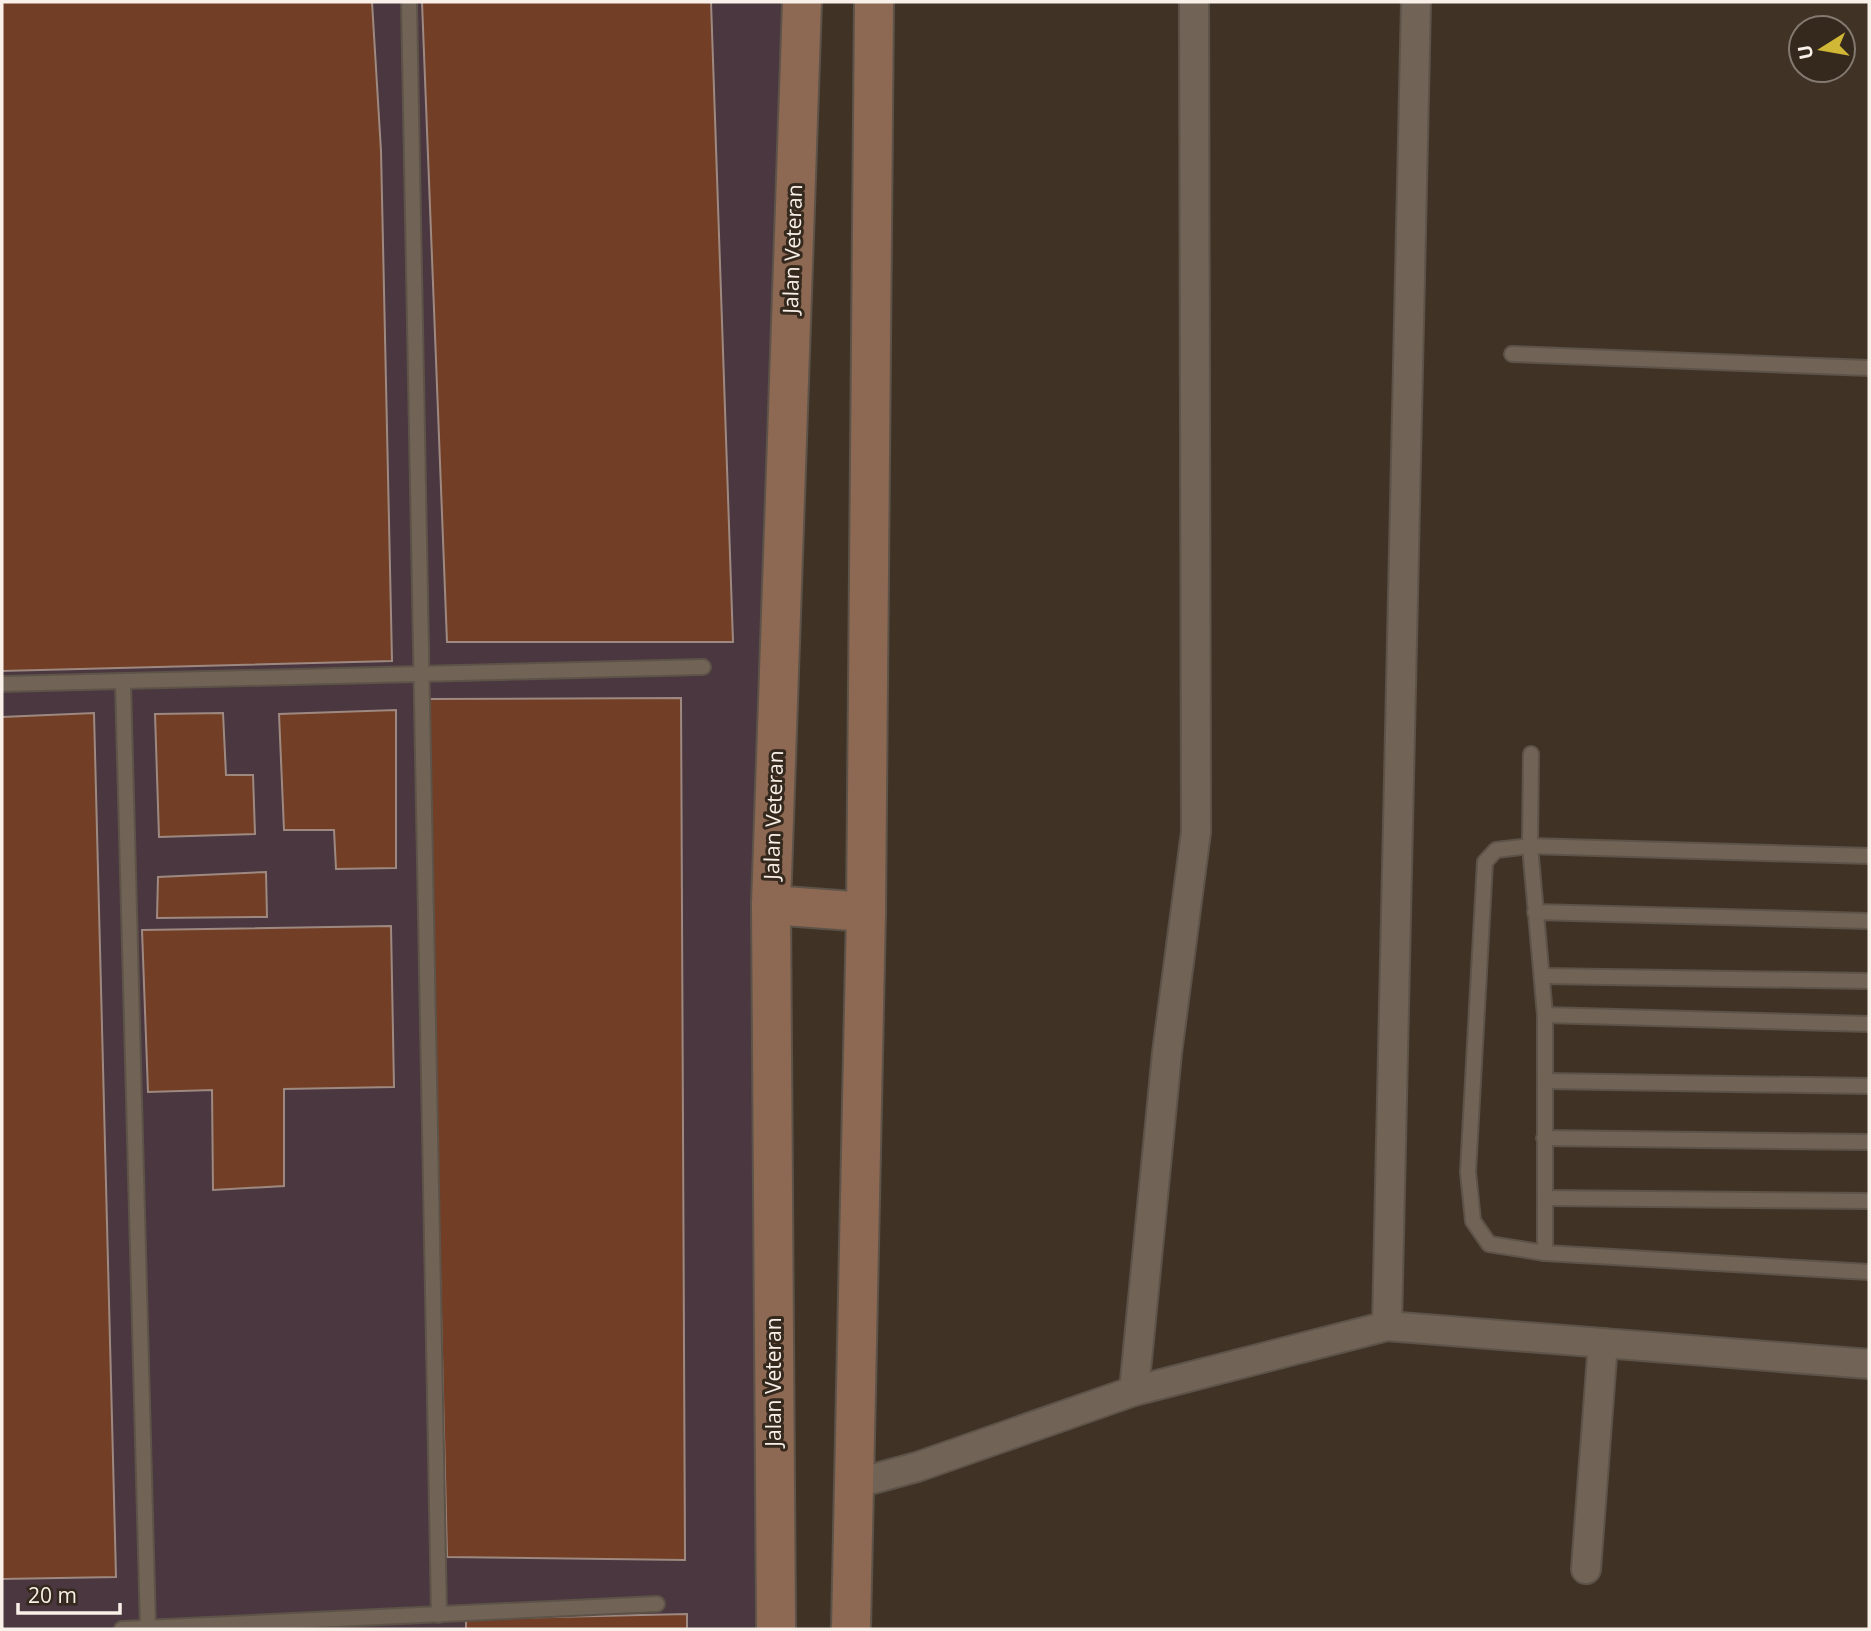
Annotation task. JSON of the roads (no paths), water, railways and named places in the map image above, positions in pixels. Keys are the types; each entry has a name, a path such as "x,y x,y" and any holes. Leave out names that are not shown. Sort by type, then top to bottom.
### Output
{"main road":[{"name":"Jalan Veteran","path":"776,1629 771,905 802,2"},
{"path":"850,1629 866,912 874,2"},
{"path":"771,905 866,912"}],"street":[{"path":"1134,1391 1167,1053 1196,832 1194,2"},
{"path":"1387,1326 1416,2"},
{"path":"854,1484 917,1467 1134,1391 1387,1326 1869,1364"},
{"path":"1586,1569 1603,1343"}],"lane":[{"path":"409,2 419,676 439,1615"},
{"path":"1512,354 1869,368"},
{"path":"2,684 704,667"},
{"path":"123,683 148,1628"},
{"path":"1531,754 1530,846 1544,976 1545,1253"},
{"path":"1869,856 1530,846 1496,850 1485,862 1468,1172 1473,1221 1489,1244 1545,1253 1869,1272"},
{"path":"1535,912 1869,921"},
{"path":"1544,976 1869,981"},
{"path":"1545,1015 1869,1024"},
{"path":"1545,1081 1869,1086"},
{"path":"1544,1138 1869,1142"},
{"path":"1545,1198 1869,1201"},
{"path":"122,1629 657,1604"}]}
